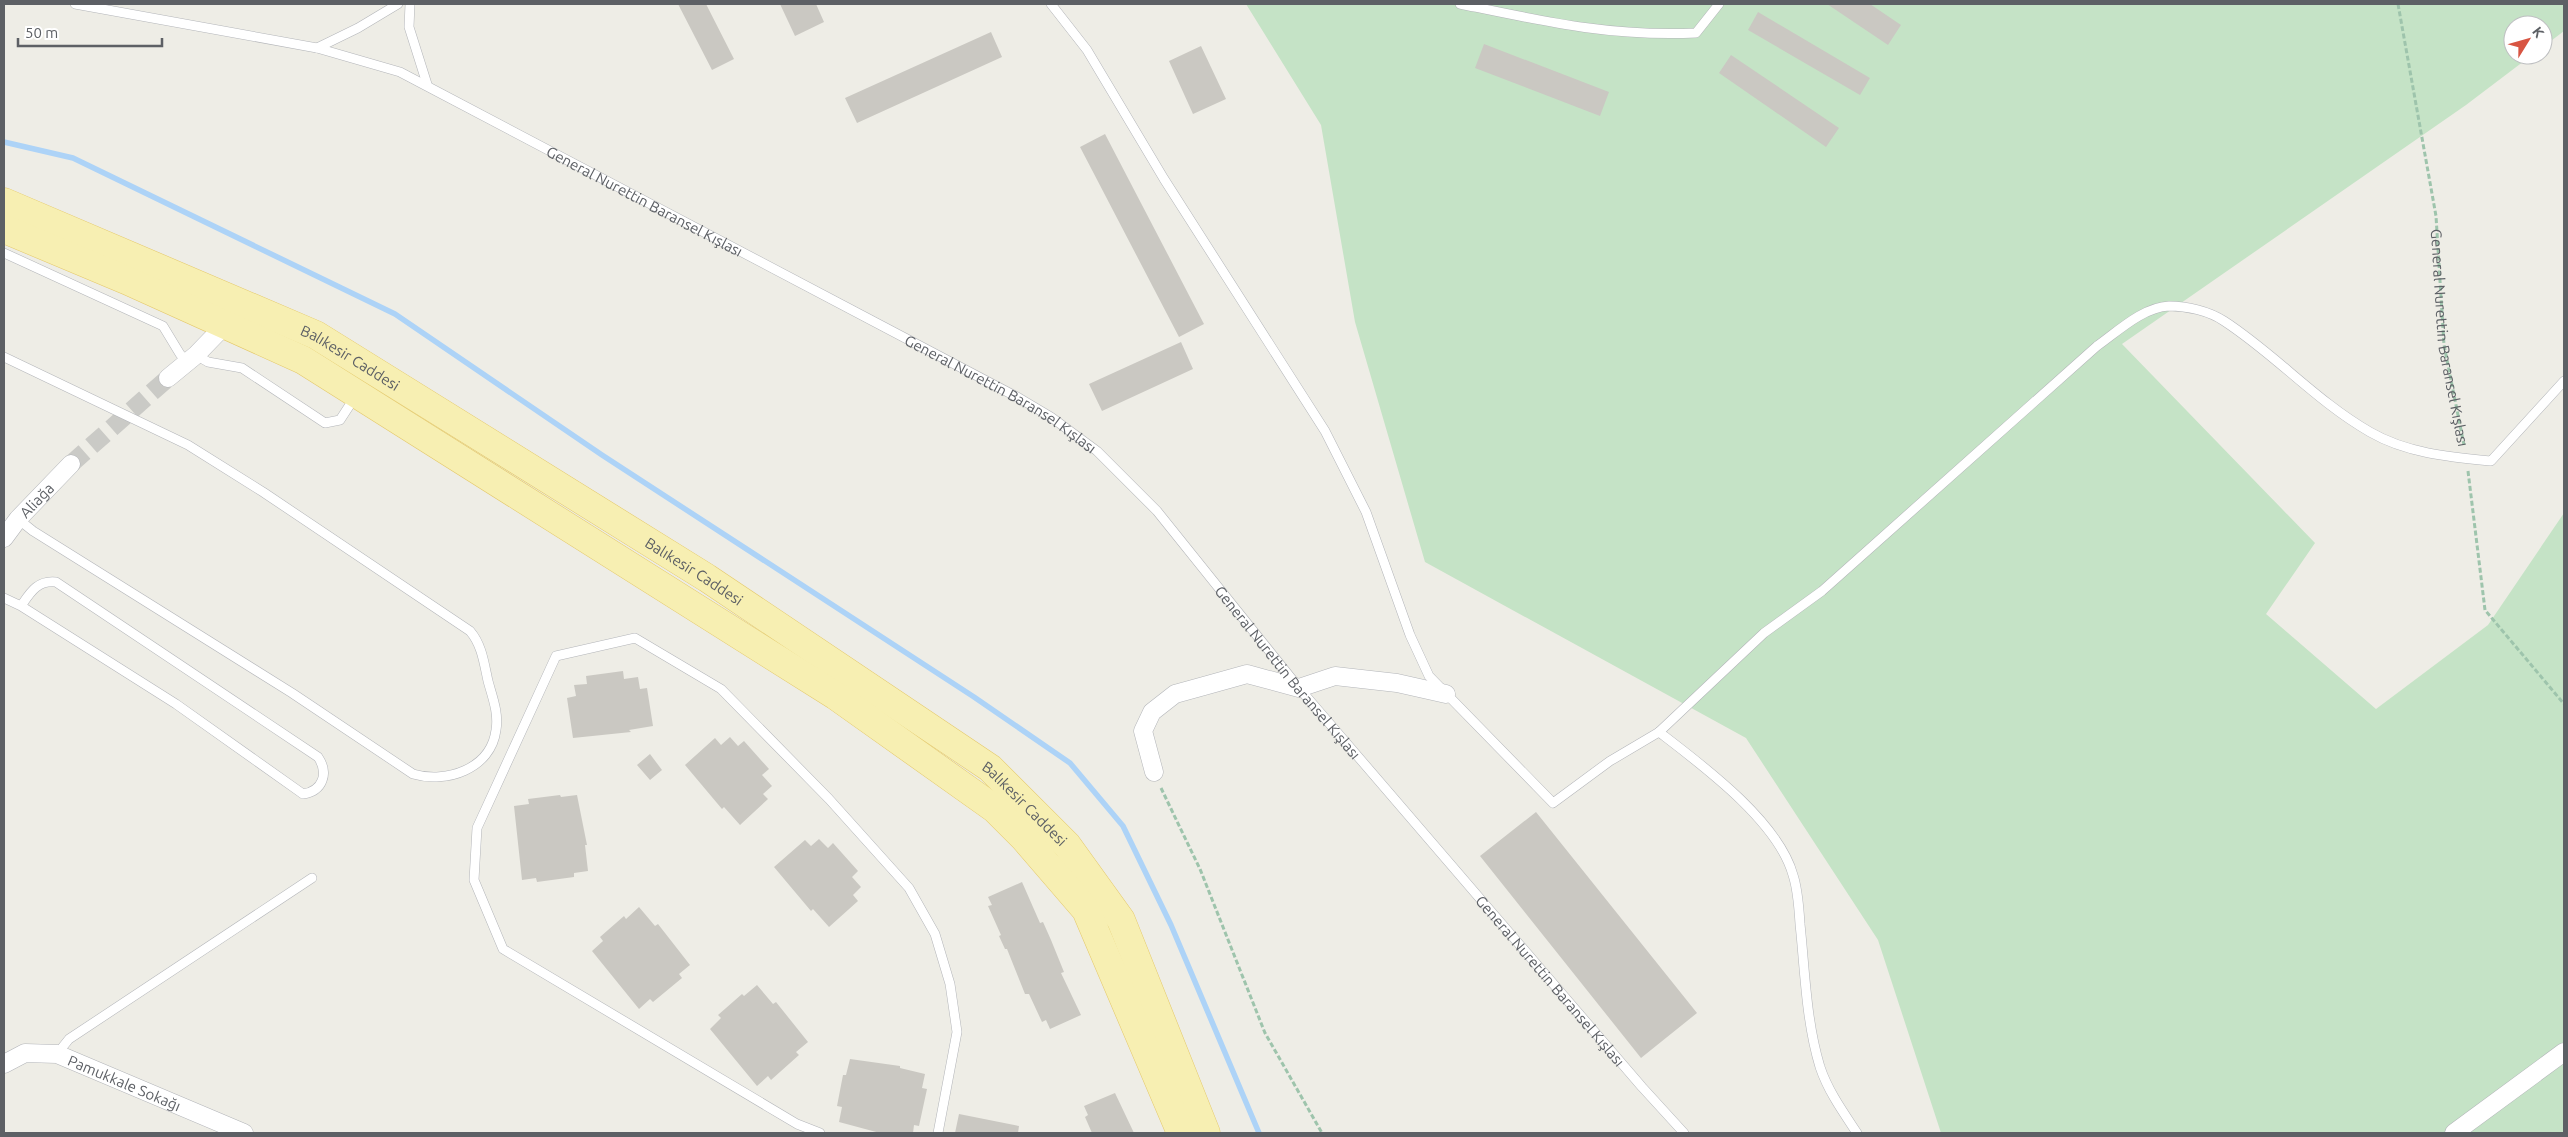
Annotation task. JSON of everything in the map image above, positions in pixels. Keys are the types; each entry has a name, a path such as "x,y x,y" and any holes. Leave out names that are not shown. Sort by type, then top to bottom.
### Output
{"main road":[{"name":"Balıkesir Caddesi","path":"4,202 316,335 707,578 990,768 1067,845 1121,920 1206,1133"},
{"name":"Balıkesir Caddesi","path":"4,229 126,280 303,360 836,696 994,809 1024,838 1086,910 1181,1133"}],"street":[{"path":"168,378 192,358 225,325"},
{"name":"Aliağa","path":"4,538 18,519 71,464"},
{"path":"1154,772 1143,731 1152,712 1175,694 1247,674 1299,688 1335,676 1397,683 1446,694"},
{"name":"Pamukkale Sokağı","path":"4,1064 26,1052 57,1054 244,1133"},
{"path":"2454,1133 2564,1052"}],"lane":[{"name":"General Nurettin Baransel Kışlası","path":"75,4 317,48 400,72 427,84 1019,398 1075,433 1123,475 1157,511 1299,688 1629,1072 1684,1133"},
{"path":"317,48 358,28 398,4"},
{"path":"410,4 409,27 427,84"},
{"path":"1051,4 1087,50 1164,179 1325,431 1366,512 1410,635 1429,676 1553,802 1610,761 1659,732 1764,633 1822,591 2097,346 2146,313 2168,306 2198,310 2223,320 2344,416 2372,433 2409,449 2467,459 2491,461 2564,381"},
{"path":"1460,4 1572,28 1652,35 1696,33 1720,4"},
{"path":"4,253 163,326 180,354 214,364 242,368 325,423 335,423 340,420 357,394"},
{"path":"4,357 188,445 263,492 470,631 480,649 497,718 496,730 490,747 477,763 455,775 434,778 413,774 292,693 33,531 18,519"},
{"path":"4,598 21,606 176,704 303,794 315,790 322,781 324,768 318,757 56,582 49,581 36,586 21,606"},
{"path":"820,1133 797,1124 503,949 474,880 477,828 556,656 635,638 721,689 829,798 909,888 935,934 950,984 957,1032 938,1133"},
{"path":"1659,732 1704,767 1732,792 1780,846 1793,874 1799,911 1811,1030 1820,1068 1833,1096 1856,1133"},
{"path":"57,1054 69,1039 312,878"}],"path":[{"name":"General Nurettin Baransel Kışlası","path":"2398,4 2436,216 2444,344 2467,459 2484,610 2564,704"},
{"path":"1154,772 1200,869 1265,1033 1322,1133"}],"green space":[{"path":"1246,4 2564,4 2564,31 2553,39 2553,15 2503,15 2503,65 2519,65 2466,105 2122,344 2315,543 2266,614 2376,709 2488,625 2564,513 2564,1133 1941,1133 1878,940 1746,738 1425,562 1355,322 1321,125"}],"building":[{"path":"678,4 706,4 734,59 712,70"},
{"path":"780,4 816,4 824,22 795,36"},
{"path":"1827,4 1870,4 1901,25 1888,45"},
{"path":"1758,12 1870,78 1860,95 1748,30"},
{"path":"991,32 1002,57 857,123 845,98"},
{"path":"1484,44 1609,92 1600,116 1475,68"},
{"path":"1201,46 1226,99 1193,114 1169,61"},
{"path":"1731,55 1839,128 1826,147 1719,73"},
{"path":"1105,134 1204,324 1179,337 1080,147"},
{"path":"1181,342 1193,369 1102,411 1089,384"},
{"path":"623,671 624,679 638,677 640,689 647,688 653,726 629,730 631,732 573,738 567,698 576,696 574,685 587,684 586,676"},
{"path":"730,737 738,746 744,741 769,769 762,775 772,786 763,794 768,799 740,825 724,807 722,809 685,765 715,738 721,745"},
{"path":"650,754 662,770 650,780 637,765"},
{"path":"560,795 561,797 577,795 587,845 585,845 588,871 574,873 574,877 537,882 536,878 522,880 514,806 529,804 528,799"},
{"path":"1536,812 1697,1013 1641,1058 1480,856"},
{"path":"819,839 828,848 833,843 858,871 852,877 861,887 853,895 858,901 829,927 813,909 811,911 774,867 805,840 811,846"},
{"path":"1022,882 1040,923 1043,922 1051,940 1064,972 1061,973 1081,1015 1050,1029 1046,1020 1042,1022 1029,994 1025,994 988,906 992,905 988,897"},
{"path":"639,907 655,926 658,924 690,965 679,974 682,978 653,1002 650,999 639,1009 592,951 603,941 600,937 624,916 626,919"},
{"path":"757,985 773,1004 776,1002 808,1042 796,1052 799,1055 771,1080 768,1076 757,1086 710,1029 721,1018 718,1015 742,994 744,996"},
{"path":"850,1059 900,1066 900,1068 925,1074 922,1088 927,1089 919,1126 914,1125 913,1133 880,1133 839,1122 842,1107 837,1106 843,1075 846,1075"},
{"path":"1115,1093 1134,1133 1092,1133 1085,1117 1088,1115 1084,1106"},
{"path":"959,1114 1019,1126 1018,1133 955,1133"}],"waterway":[{"path":"4,142 73,158 395,314 602,455 974,697 1070,763 1123,826 1171,925 1259,1133"}],"tunnel":[{"path":"71,464 168,378"}]}
